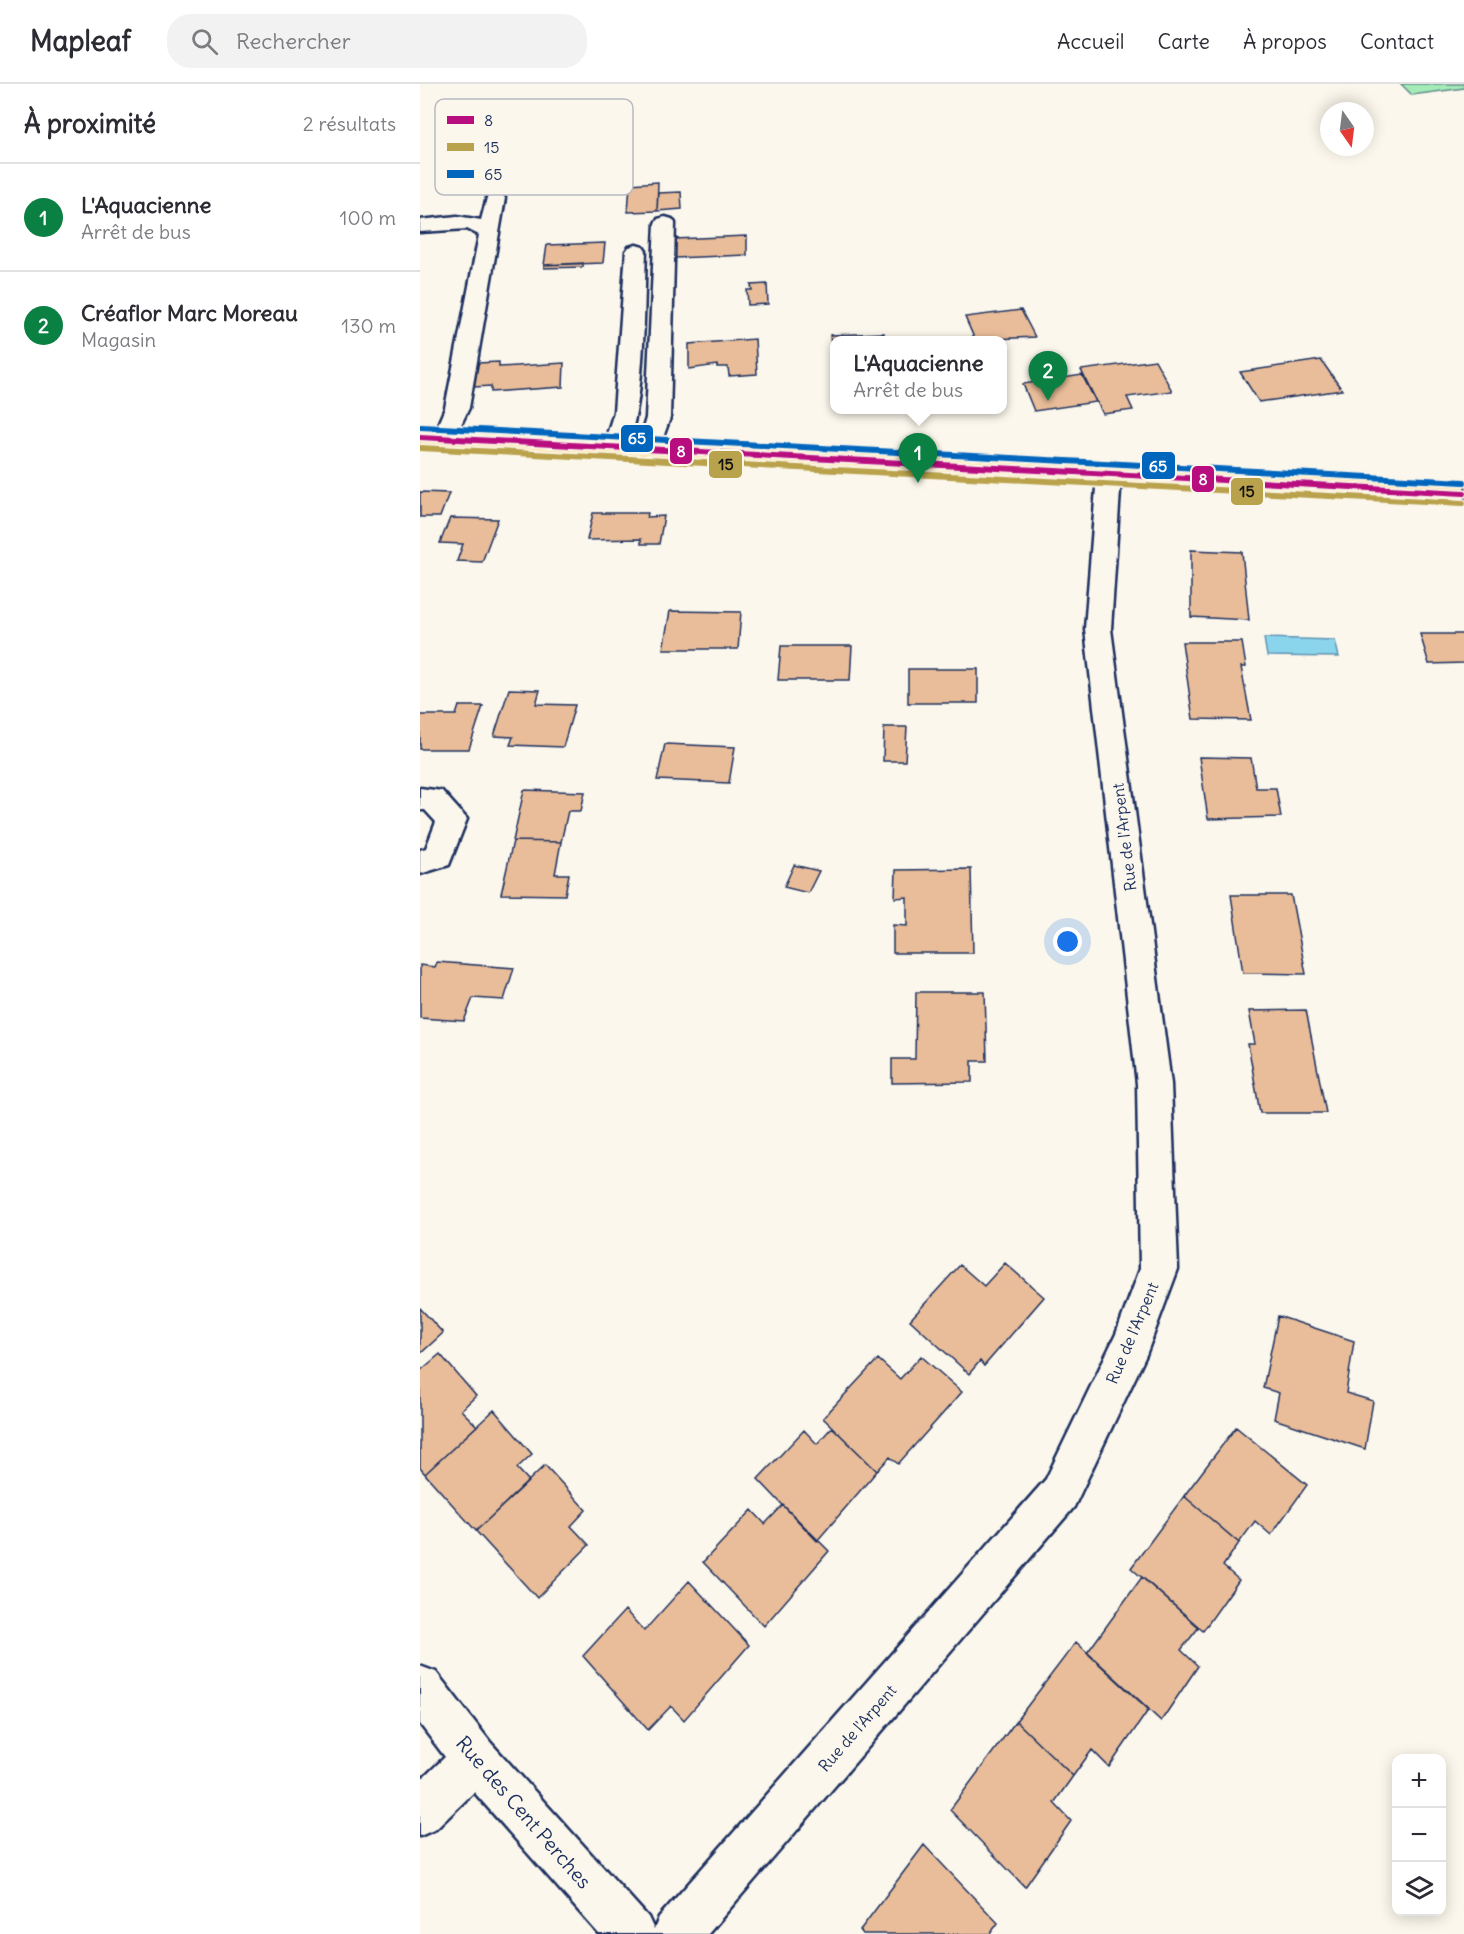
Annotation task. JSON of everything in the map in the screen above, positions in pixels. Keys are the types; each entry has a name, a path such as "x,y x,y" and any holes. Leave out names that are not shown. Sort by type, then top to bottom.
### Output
{"main road":[{"path":"432,438 1464,493"}],"street":[{"path":"432,438 457,408 495,198"},
{"path":"420,226 468,223 479,225 489,234"},
{"path":"649,449 658,418 665,223"},
{"path":"615,447 626,412 636,251"},
{"name":"Rue de l'Arpent","path":"676,1934 1060,1493 1132,1342 1159,1269 1154,1084 1098,629 1109,474"},
{"path":"420,799 432,799 452,819 438,857 420,862"},
{"name":"Rue des Cent Perches","path":"420,1688 475,1759 631,1934"},
{"path":"420,1814 475,1759"}],"green space":[{"path":"1401,84 1464,84 1464,88 1412,95"}],"water":[{"path":"1264,638 1335,640 1339,657 1267,656"}],"building":[{"path":"658,182 657,211 628,212 629,195 633,195 633,184"},
{"path":"681,192 682,209 657,211 658,193"},
{"path":"747,236 747,255 674,258 674,239"},
{"path":"605,243 603,263 544,265 547,245"},
{"path":"583,263 583,267 544,268 544,265"},
{"path":"767,284 768,304 748,305 747,290 752,290 751,285"},
{"path":"1021,310 1035,337 1007,338 1007,336 973,336 965,317"},
{"path":"884,333 884,336 830,335"},
{"path":"755,339 757,374 729,376 728,367 717,367 717,365 689,369 689,344"},
{"path":"1155,360 1172,391 1127,397 1133,410 1103,414 1081,370"},
{"path":"1321,360 1342,390 1259,402 1240,372"},
{"path":"499,362 499,367 564,363 563,387 491,392 491,386 474,387 477,363"},
{"path":"1082,375 1096,402 1034,411 1023,384"},
{"path":"420,492 449,493 440,517 420,517"},
{"path":"593,513 648,513 647,517 664,516 659,544 641,544 641,539 587,540"},
{"path":"450,518 498,519 482,562 457,561 463,544 440,543"},
{"path":"1191,550 1242,552 1249,620 1191,617"},
{"path":"670,611 741,612 738,649 663,649"},
{"path":"1420,634 1464,634 1464,663 1429,664"},
{"path":"1182,642 1242,642 1246,667 1241,667 1251,720 1193,719"},
{"path":"781,646 852,646 850,680 778,680"},
{"path":"908,669 978,669 978,703 908,703"},
{"path":"509,689 540,690 536,704 575,705 563,747 510,745 513,737 494,736"},
{"path":"459,706 483,706 469,749 420,749 420,715 456,715"},
{"path":"884,727 907,727 905,761 883,761"},
{"path":"665,744 735,747 729,783 657,780"},
{"path":"1199,757 1251,758 1256,788 1276,788 1281,817 1208,819"},
{"path":"524,790 585,792 581,811 568,811 561,842 513,841"},
{"path":"513,841 561,842 555,874 569,874 565,895 501,894"},
{"path":"794,865 819,871 808,893 784,887"},
{"path":"971,869 973,953 893,953 893,925 907,926 907,897 895,898 896,870"},
{"path":"1231,895 1291,895 1306,974 1243,973"},
{"path":"437,962 514,968 504,1000 473,998 464,1021 420,1018 420,965 435,967"},
{"path":"916,992 985,992 987,1061 972,1061 972,1082 892,1083 892,1059 915,1059"},
{"path":"1306,1010 1326,1113 1260,1113 1248,1044 1255,1044 1249,1011"},
{"path":"1005,1263 1044,1297 984,1366 980,1361 969,1374 910,1320 960,1265 984,1286"},
{"path":"420,1308 443,1333 420,1354"},
{"path":"1278,1316 1354,1341 1346,1393 1373,1401 1365,1449 1274,1419 1279,1393 1263,1388"},
{"path":"440,1354 476,1396 461,1410 477,1426 425,1474 420,1468 420,1371"},
{"path":"921,1356 962,1392 898,1464 890,1457 877,1471 823,1418 878,1359 900,1379"},
{"path":"494,1410 532,1454 517,1468 529,1481 476,1531 425,1474"},
{"path":"832,1427 877,1471 817,1541 758,1479 804,1430 817,1444"},
{"path":"1236,1427 1307,1485 1271,1535 1255,1521 1239,1543 1184,1496"},
{"path":"545,1465 586,1510 571,1526 589,1545 537,1598 476,1531"},
{"path":"1184,1496 1239,1543 1223,1566 1239,1580 1203,1631 1131,1568"},
{"path":"783,1505 829,1551 764,1626 703,1562 752,1510 765,1524"},
{"path":"1142,1577 1199,1627 1181,1650 1198,1666 1161,1721 1087,1653"},
{"path":"689,1581 749,1645 684,1720 671,1706 648,1730 583,1656 625,1610 644,1631"},
{"path":"1076,1642 1149,1709 1109,1767 1092,1750 1073,1776 1016,1721"},
{"path":"1016,1721 1073,1776 1054,1803 1071,1821 1025,1887 950,1810"},
{"path":"924,1845 998,1923 990,1934 863,1934 860,1930"}],"transit line":[{"name":"65","path":"421,427 1464,482"},
{"name":"8","path":"420,437 1464,493"},
{"name":"15","path":"420,448 1463,503"}],"place":[{"name":"Créaflor Marc Moreau","path":"1048,401"},
{"name":"L'Aquacienne","path":"918,483"}]}
